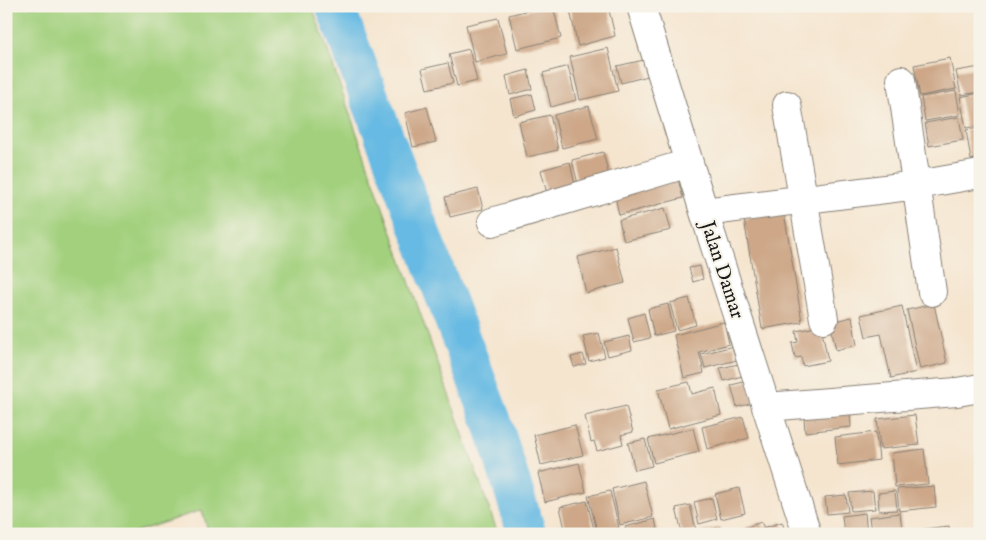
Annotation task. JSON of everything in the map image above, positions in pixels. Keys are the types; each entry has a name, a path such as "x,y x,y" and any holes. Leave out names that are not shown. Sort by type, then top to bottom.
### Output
{"street":[{"name":"Jalan Damar","path":"640,6 807,534"},
{"path":"901,80 932,292"},
{"path":"787,105 824,319"},
{"path":"492,222 689,163"},
{"path":"704,212 917,185 980,174"},
{"path":"766,408 957,392 980,388"}],"green space":[{"path":"6,6 312,6 498,534 209,534 202,510 129,534 6,534"}],"building":[{"path":"545,6 553,6 561,38 517,49 509,15"},
{"path":"569,6 608,6 615,36 578,46"},
{"path":"498,18 507,54 475,62 466,25"},
{"path":"608,48 618,91 580,100 570,57"},
{"path":"469,49 477,81 457,86 449,54"},
{"path":"950,58 956,89 920,96 914,65"},
{"path":"644,60 648,76 621,83 617,66"},
{"path":"448,63 453,83 427,89 422,69"},
{"path":"568,66 576,100 551,107 543,73"},
{"path":"980,67 980,92 961,95 956,71"},
{"path":"528,70 532,89 510,95 506,76"},
{"path":"956,91 960,115 925,121 921,97"},
{"path":"980,93 980,126 966,128 960,97"},
{"path":"532,94 536,110 514,116 510,99"},
{"path":"589,106 598,139 562,148 554,115"},
{"path":"427,107 436,142 413,147 405,113"},
{"path":"550,115 558,150 527,157 519,122"},
{"path":"959,117 963,140 929,146 925,123"},
{"path":"980,128 980,158 971,160 966,130"},
{"path":"603,152 611,184 580,192 572,160"},
{"path":"570,162 576,190 548,197 541,170"},
{"path":"677,175 683,198 619,215 614,191"},
{"path":"478,189 483,209 450,217 445,197"},
{"path":"665,208 671,230 624,241 619,220"},
{"path":"784,212 802,322 762,329 744,219"},
{"path":"616,247 625,283 586,293 578,257"},
{"path":"700,266 703,279 693,282 689,268"},
{"path":"689,298 696,325 677,330 670,303"},
{"path":"668,304 674,331 654,336 648,309"},
{"path":"934,304 947,363 920,369 907,310"},
{"path":"902,306 916,372 891,378 881,334 866,337 861,315"},
{"path":"644,313 650,338 634,342 628,318"},
{"path":"852,317 857,345 836,350 830,322"},
{"path":"724,322 729,344 699,352 704,373 684,378 674,335"},
{"path":"821,326 828,361 803,366 801,357 795,358 792,343 798,342 796,331"},
{"path":"599,333 605,357 589,361 583,336"},
{"path":"629,336 632,350 608,356 604,342"},
{"path":"734,346 737,360 705,368 701,354"},
{"path":"583,354 586,364 574,367 571,357"},
{"path":"739,364 742,376 724,381 720,368"},
{"path":"748,381 754,403 737,407 731,385"},
{"path":"689,382 692,394 715,388 721,415 668,429 658,389"},
{"path":"626,406 633,432 621,435 623,444 597,451 594,441 591,442 585,416"},
{"path":"850,412 851,427 805,432 804,417"},
{"path":"915,415 919,445 880,449 877,419"},
{"path":"743,417 749,438 707,449 702,427"},
{"path":"575,425 583,455 541,465 534,435"},
{"path":"693,428 699,452 654,463 648,439"},
{"path":"876,432 879,460 838,465 835,437"},
{"path":"645,439 652,466 635,470 628,443"},
{"path":"924,449 928,484 895,487 892,453"},
{"path":"579,463 586,492 545,502 538,473"},
{"path":"644,481 653,517 620,525 612,489"},
{"path":"934,486 936,507 899,511 897,489"},
{"path":"739,488 745,513 721,519 715,494"},
{"path":"610,491 619,528 598,534 588,496"},
{"path":"873,491 875,509 851,511 849,493"},
{"path":"895,491 897,510 879,511 878,493"},
{"path":"846,495 848,512 827,514 825,497"},
{"path":"712,498 717,519 699,524 694,502"},
{"path":"587,501 595,534 566,534 560,507"},
{"path":"690,505 696,530 682,533 676,508"},
{"path":"865,513 867,534 844,534 842,516"},
{"path":"900,513 902,529 871,532 869,517"},
{"path":"655,519 658,534 627,534 625,527"},
{"path":"761,522 764,528 782,522 786,534 735,534 734,532"},
{"path":"949,526 950,534 923,534 923,529"},
{"path":"720,527 722,534 698,534 698,533"}],"waterway":[{"path":"335,6 492,421 527,534"}]}
